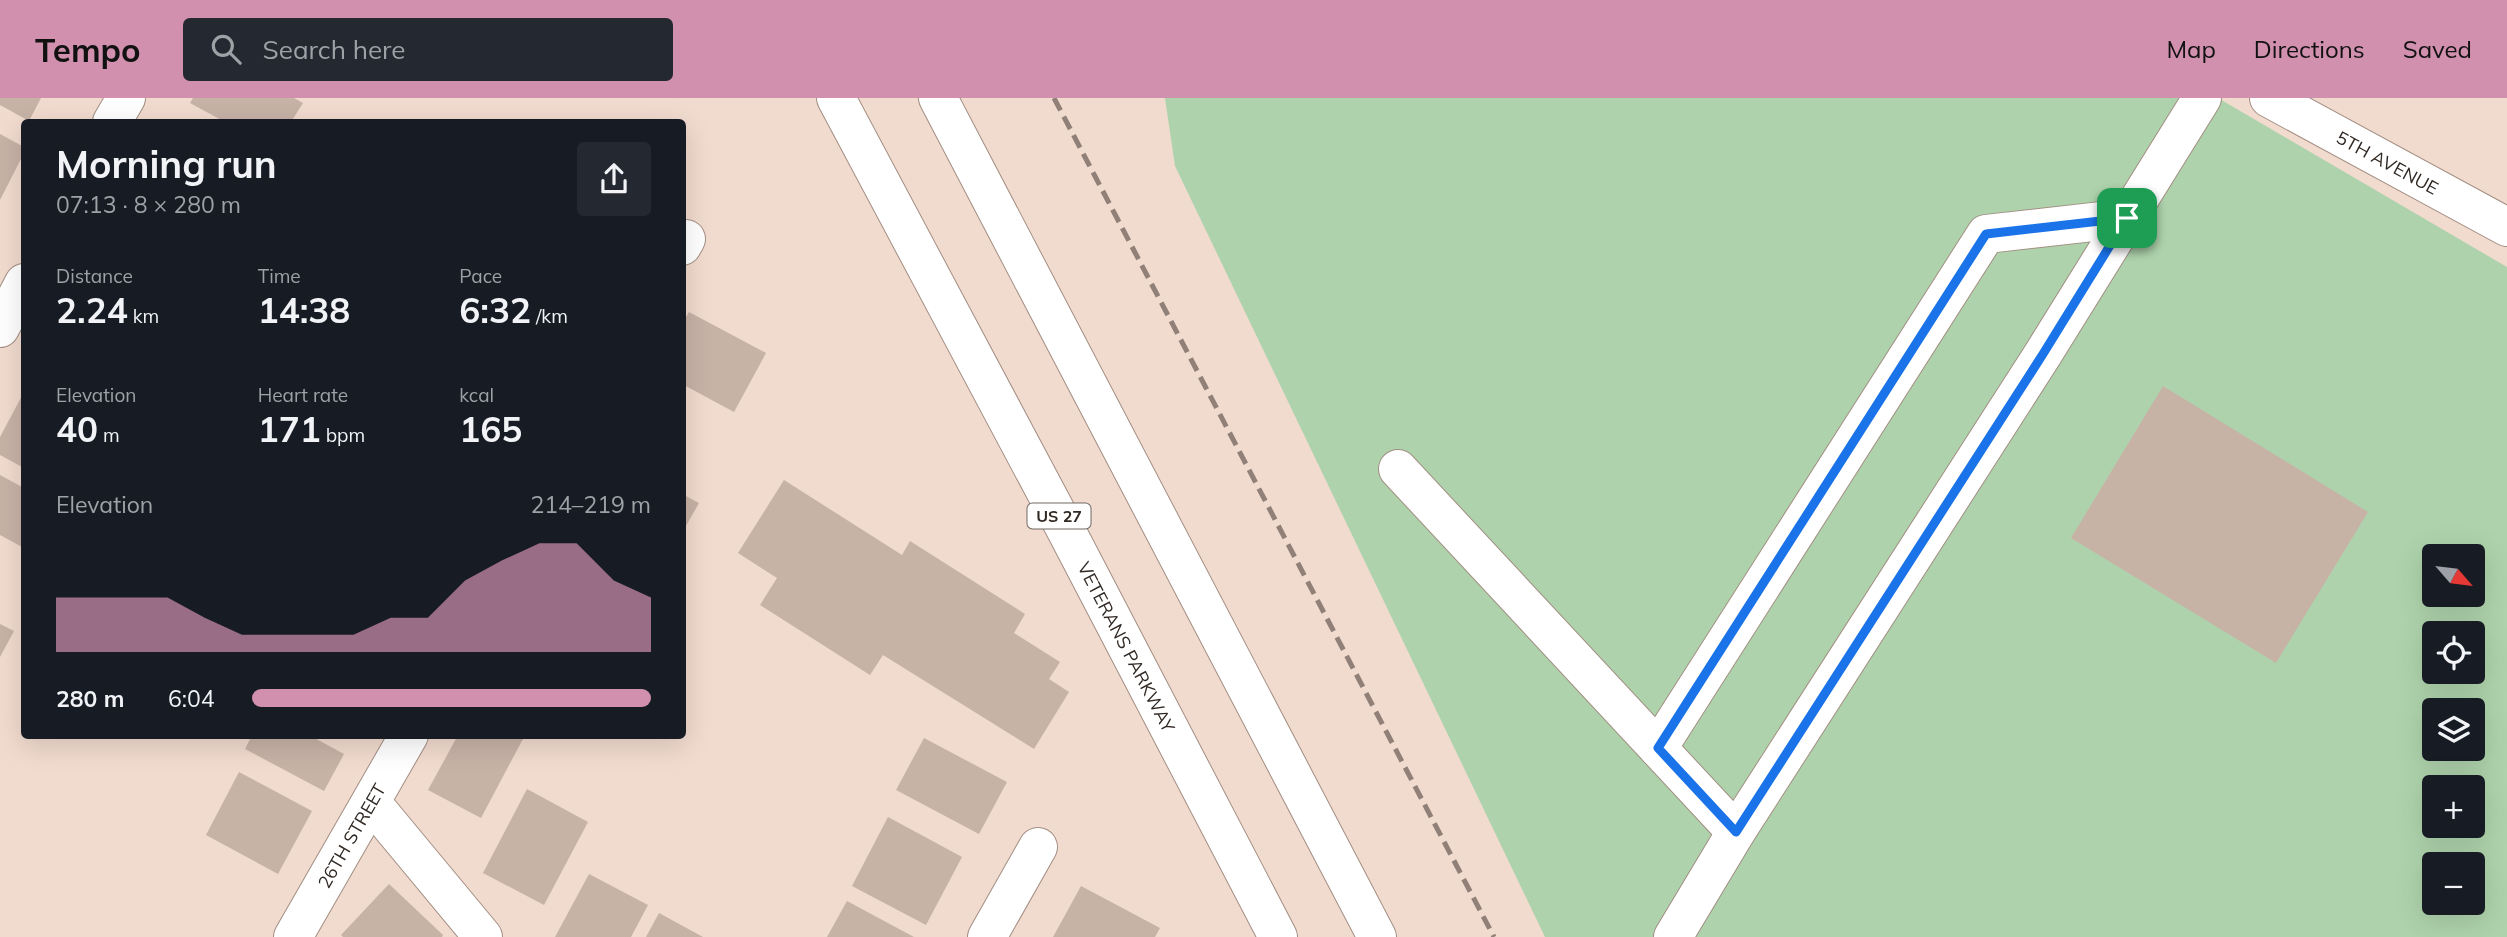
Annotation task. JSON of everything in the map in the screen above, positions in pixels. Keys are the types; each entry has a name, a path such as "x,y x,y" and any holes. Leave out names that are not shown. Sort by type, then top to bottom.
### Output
{"street":[{"path":"114,119 125,98"},
{"name":"VETERANS PARKWAY","path":"836,98 1278,937"},
{"path":"938,98 1377,937"},
{"path":"1672,937 2202,98"},
{"name":"5TH AVENUE","path":"2269,98 2507,226"},
{"path":"1658,748 1986,234 2127,218"},
{"path":"0,328 21,290"},
{"path":"1398,469 1736,832"},
{"name":"26TH STREET","path":"293,937 407,739"},
{"path":"371,802 483,937"},
{"path":"987,937 1038,847"}],"green space":[{"path":"1165,98 2218,98 2507,267 2507,937 1545,937 1175,166"}],"building":[{"path":"0,98 41,98 30,119 0,105"},
{"path":"193,98 294,98 303,103 293,119 219,119 190,103"},
{"path":"0,134 21,145 21,159 0,200"},
{"path":"689,312 766,353 734,412 686,386 686,317"},
{"path":"2163,386 2368,512 2276,663 2071,538"},
{"path":"21,398 21,466 0,455 0,437"},
{"path":"0,475 21,486 21,546 0,535"},
{"path":"784,480 902,555 910,541 1025,614 1014,633 1060,662 1049,679 1069,692 1034,749 883,655 870,675 760,605 777,578 738,553"},
{"path":"686,496 699,503 686,526"},
{"path":"0,624 14,631 0,657"},
{"path":"924,738 1007,782 979,834 896,790"},
{"path":"250,739 316,739 344,754 324,791 245,749"},
{"path":"456,739 523,739 481,818 428,790"},
{"path":"239,772 312,811 278,874 206,835"},
{"path":"527,789 588,822 544,905 483,873"},
{"path":"888,817 962,857 926,925 852,886"},
{"path":"589,874 648,905 631,937 555,937"},
{"path":"389,884 443,935 442,937 341,935"},
{"path":"1081,886 1160,928 1155,937 1053,937"},
{"path":"847,901 914,937 827,937"},
{"path":"659,913 703,937 646,937"}],"railway":[{"path":"1054,98 1494,937"}],"route":[{"path":"2127,218 2043,354 1736,832 1658,748 1986,234 2127,218"}]}
